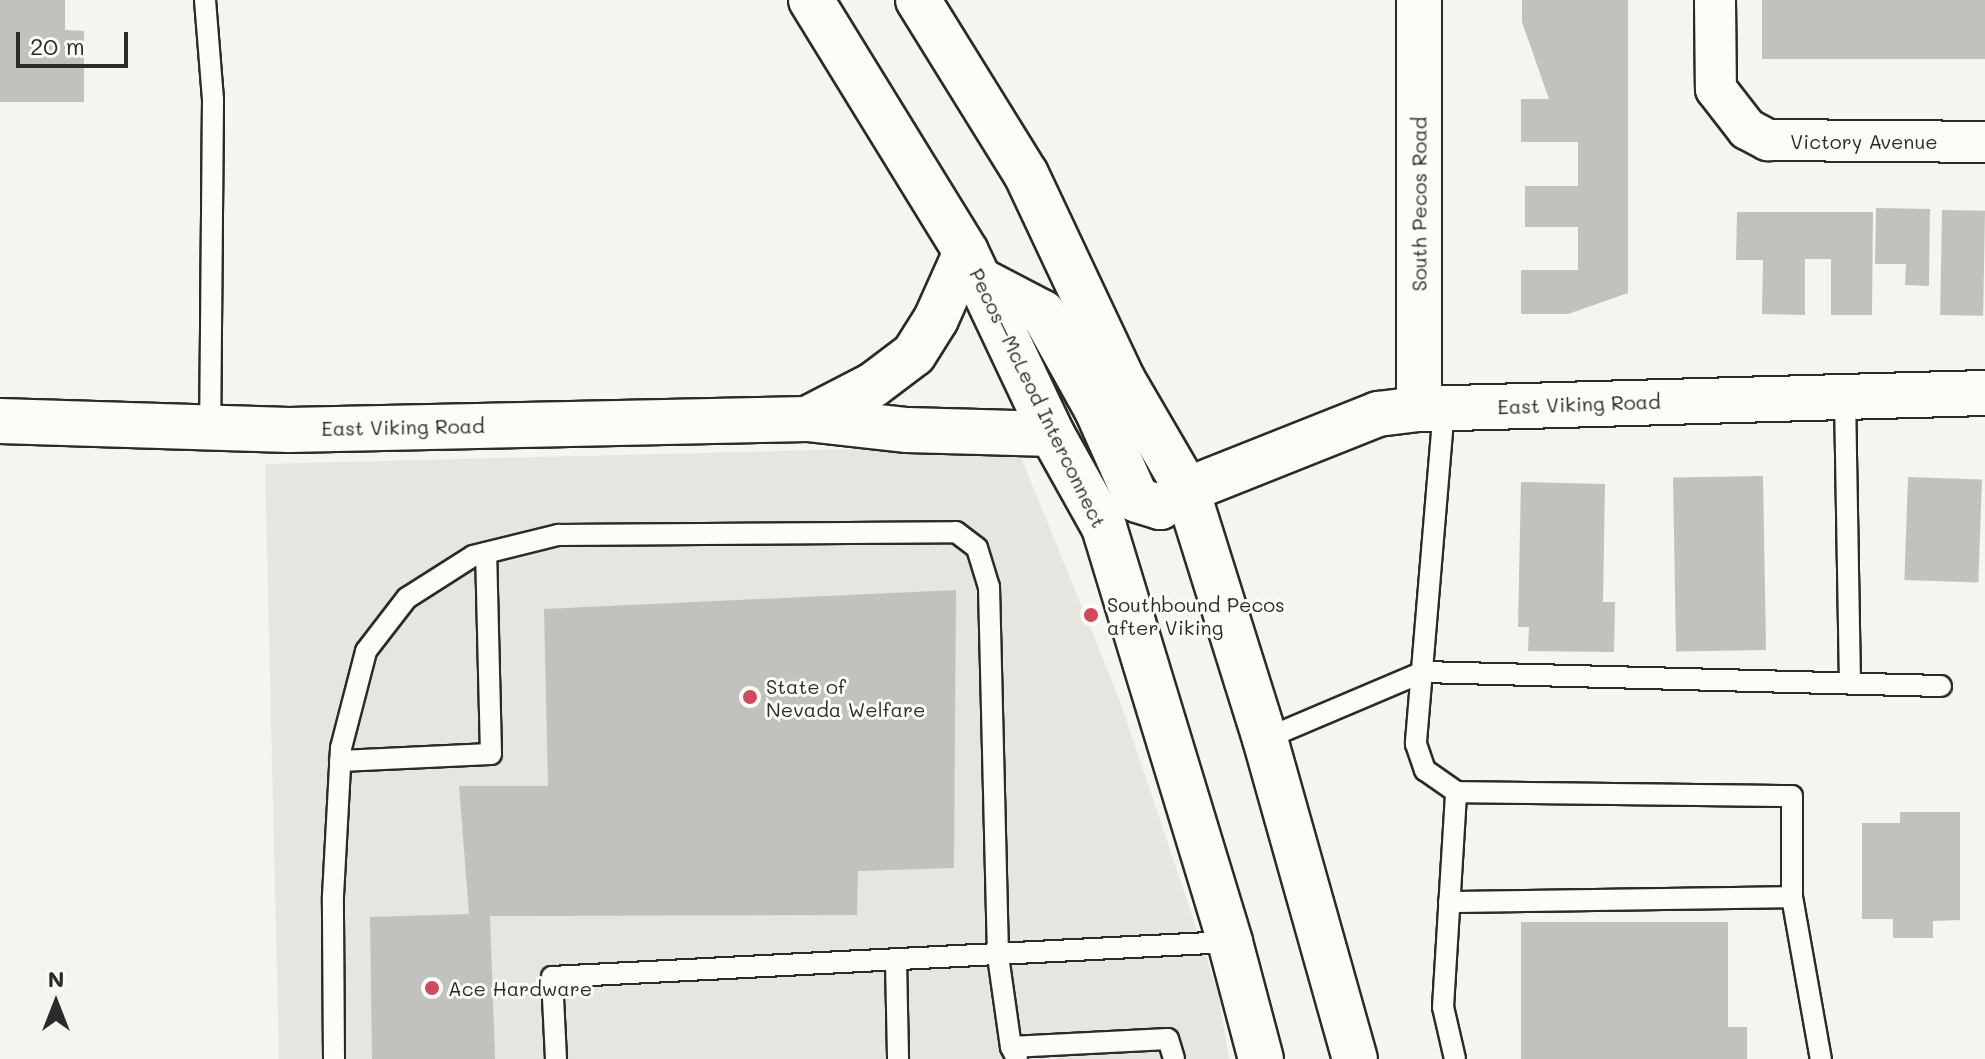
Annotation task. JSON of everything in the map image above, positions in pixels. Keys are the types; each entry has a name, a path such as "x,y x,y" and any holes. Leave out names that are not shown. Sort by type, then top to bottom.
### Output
{"main road":[{"name":"Pecos–McLeod Interconnect","path":"811,0 972,265 1052,434 1104,527 1230,942 1261,1059"},
{"path":"918,0 1026,174 1123,380 1187,490 1265,739 1355,1059"},
{"name":"South Pecos Road","path":"1419,0 1431,408"},
{"name":"East Viking Road","path":"807,419 873,385 914,354 972,265 1043,313 1097,410 1137,500 1160,507 1187,490 1378,414 1431,408 1985,393"},
{"name":"East Viking Road","path":"0,421 305,430 807,419 907,430 1052,434"}],"street":[{"name":"Victory Avenue","path":"1715,0 1716,89 1747,129 1768,140 1985,142"}],"lane":[{"path":"205,0 213,100 210,427"},
{"path":"1845,397 1850,682"},
{"path":"1431,408 1423,672 1416,744 1425,770 1456,792 1792,796 1792,897 1821,1059"},
{"path":"334,1059 333,896 340,761 366,651 407,598 473,556 558,535 956,532 977,548 989,587 998,956 1014,1053 1168,1039 1174,1059"},
{"path":"340,761 491,754 486,553"},
{"path":"1265,739 1423,672 1941,686"},
{"path":"1455,1059 1443,1007 1456,792"},
{"path":"1449,902 1792,897"},
{"path":"556,1059 552,977 1230,942"},
{"path":"896,961 898,1059"}],"shaded area":[{"path":"1016,445 1120,701 1218,993 1229,1059 279,1059 265,464"}],"building":[{"path":"0,0 65,0 65,30 84,31 84,102 0,102"},
{"path":"1522,0 1628,0 1628,293 1568,314 1521,314 1521,270 1578,270 1578,227 1525,227 1525,186 1578,186 1578,142 1521,142 1521,99 1549,99 1522,22"},
{"path":"1762,0 1985,0 1985,59 1762,59"},
{"path":"1876,208 1930,209 1929,286 1905,285 1906,264 1875,264"},
{"path":"1942,210 1985,211 1983,316 1940,315"},
{"path":"1737,212 1873,212 1872,315 1831,315 1831,259 1805,259 1805,315 1762,314 1763,260 1736,260"},
{"path":"1763,476 1766,650 1676,652 1673,478"},
{"path":"1908,477 1982,480 1978,583 1904,580"},
{"path":"1521,482 1605,484 1603,602 1615,602 1614,652 1528,651 1529,627 1518,627"},
{"name":"State of Nevada Welfare","path":"956,590 954,868 858,871 857,915 490,916 495,1059 372,1059 370,917 469,914 459,786 548,786 544,609"},
{"path":"1900,812 1960,812 1960,920 1933,921 1933,938 1893,938 1893,919 1862,919 1862,823 1900,823"},
{"path":"1521,922 1728,922 1728,1027 1747,1027 1747,1059 1521,1059"}],"place":[{"name":"Southbound Pecos after Viking","path":"1091,615"},
{"name":"State of Nevada Welfare","path":"750,697"},
{"name":"Ace Hardware","path":"432,988"}]}
